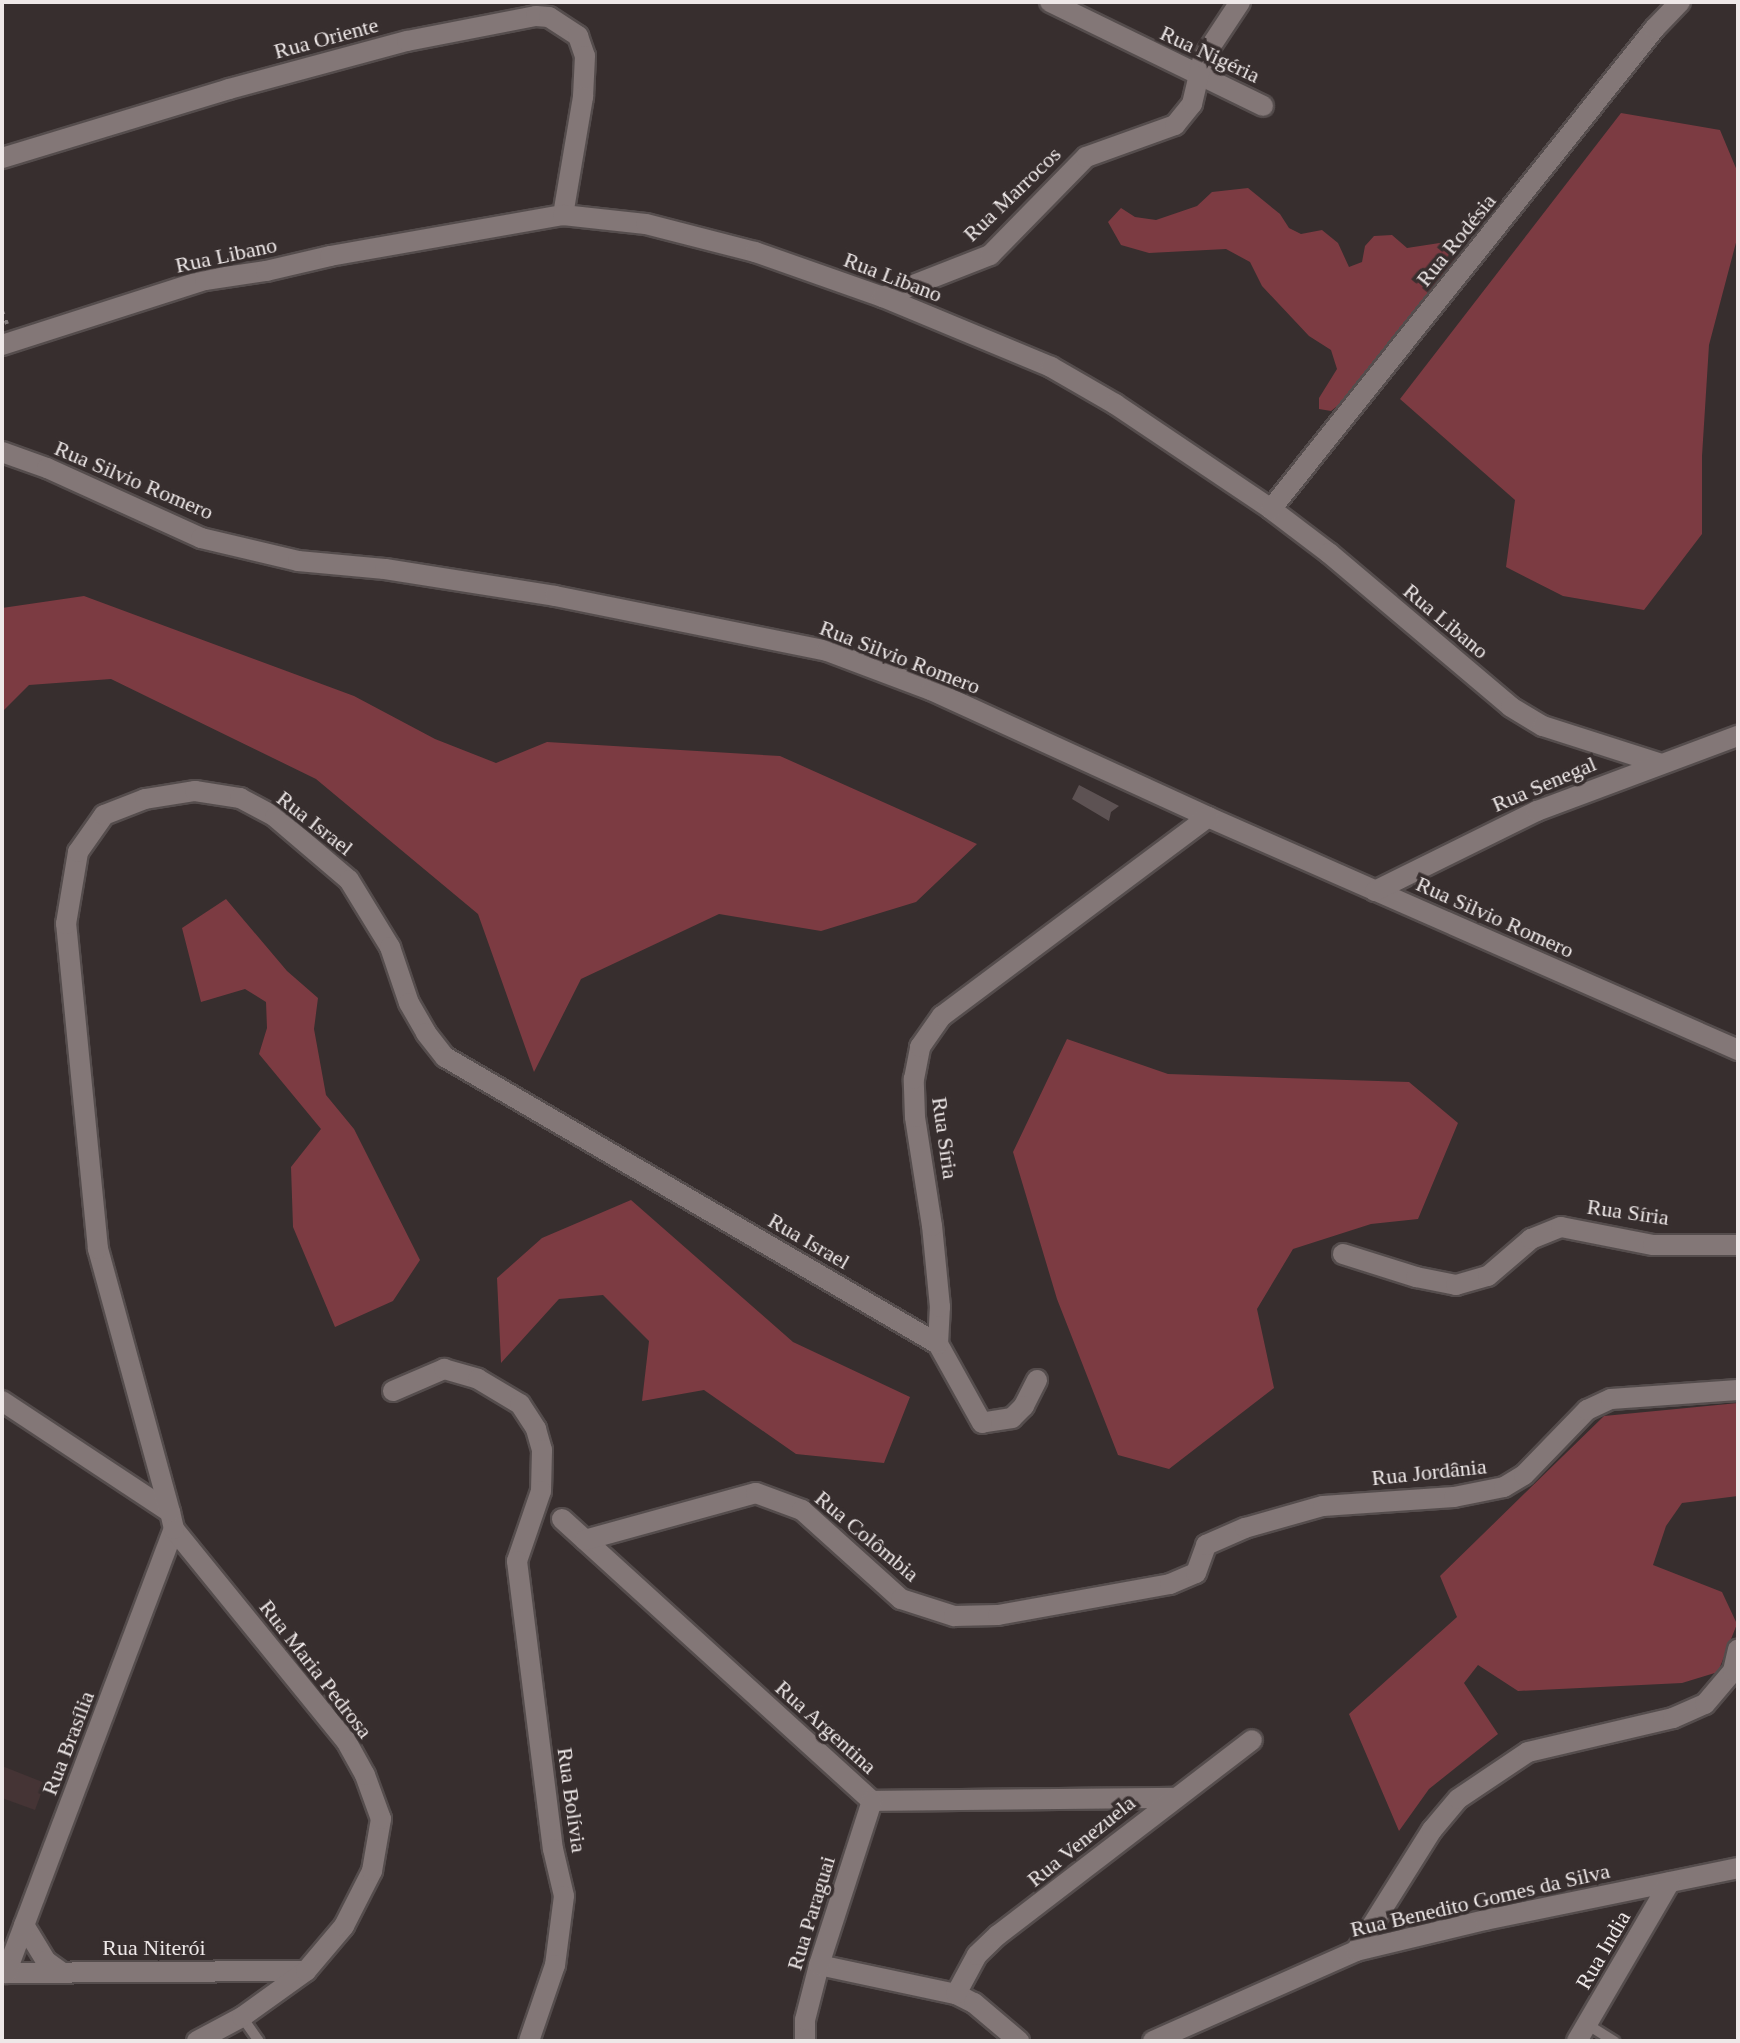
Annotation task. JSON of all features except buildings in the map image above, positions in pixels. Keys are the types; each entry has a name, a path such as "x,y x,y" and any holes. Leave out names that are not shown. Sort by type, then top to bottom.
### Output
{"street":[{"name":"Rua Nigéria","path":"1050,2 1263,106"},
{"name":"Rua Marrocos","path":"883,297 990,255 1086,157 1175,125 1192,104 1203,58 1240,2"},
{"name":"Rua Rodésia","path":"1271,509 1655,28 1680,2"},
{"name":"Rua Oriente","path":"2,158 229,89 392,45 536,16 549,17 578,36 585,56 583,97 563,215"},
{"name":"Rua Libano","path":"2,345 205,280 563,215 646,224 728,245 883,297 1051,367 1115,404 1271,509 1329,553 1511,707 1543,726 1658,763"},
{"name":"Rua Silvio Romero","path":"2,452 47,468 201,538 298,561 385,569 555,596 827,651 931,690 1208,817 1738,1050"},
{"name":"Rua Senegal","path":"1375,891 1537,811 1658,763 1738,736"},
{"name":"Rua Israel","path":"172,1521 98,1249 66,924 78,852 104,815 145,799 195,791 240,798 275,817 349,880 390,947 409,1003 426,1033 445,1057 938,1344"},
{"name":"Rua Síria","path":"938,1344 940,1307 926,1172 915,1117 914,1079 920,1047 942,1016 1208,817"},
{"name":"Rua Síria","path":"1343,1254 1416,1277 1456,1285 1488,1276 1531,1239 1561,1227 1653,1245 1738,1245"},
{"path":"938,1344 982,1423 1012,1418 1024,1406 1037,1380"},
{"name":"Rua Bolívia","path":"393,1391 444,1369 497,1387 520,1404 536,1429 544,1472 534,1515 517,1561 553,1849 564,1896 555,1965 529,2041"},
{"name":"Rua Jordânia","path":"1170,1584 1196,1573 1206,1545 1245,1528 1323,1506 1454,1497 1504,1487 1524,1475 1587,1410 1611,1399 1738,1390"},
{"name":"Rua Maria Pedrosa","path":"2,1401 11,1413 172,1521 346,1741 375,1798 381,1819 372,1871 344,1926 306,1971 242,2017 197,2041"},
{"name":"Rua Colômbia","path":"585,1540 756,1493 802,1510 901,1599 954,1616 998,1615 1170,1584"},
{"name":"Rua Argentina","path":"562,1519 872,1801 1172,1798"},
{"name":"Rua Brasília","path":"4,1973 172,1521"},
{"path":"1356,1951 1432,1830 1458,1799 1528,1752 1659,1722 1705,1704 1733,1671 1738,1650"},
{"name":"Rua Venezuela","path":"956,1994 977,1955 998,1935 1063,1888 1172,1798 1252,1740"},
{"name":"Rua Paraguai","path":"805,2041 805,2020 819,1965 872,1801"},
{"name":"Rua Benedito Gomes da Silva","path":"1153,2041 1356,1951 1738,1868"},
{"name":"Rua India","path":"1582,2033 1670,1882"},
{"path":"24,1925 46,1961 61,1972"},
{"path":"819,1965 956,1994 1000,2022 1019,2041"},
{"name":"Rua Niterói","path":"4,1973 306,1971"}],"lane":[{"path":"242,2017 259,2041"},
{"path":"1582,2033 1614,2041"}],"shaded area":[{"path":"1621,113 1720,130 1738,173 1738,235 1709,345 1702,456 1702,534 1644,610 1563,596 1506,567 1515,500 1400,399"},
{"path":"1248,188 1280,214 1289,228 1301,234 1322,230 1338,243 1349,267 1362,262 1365,246 1374,236 1392,235 1407,248 1446,242 1459,261 1358,390 1331,411 1319,409 1319,398 1337,369 1331,350 1309,336 1262,286 1250,262 1226,249 1149,253 1121,245 1108,222 1121,208 1135,217 1156,220 1197,206 1212,192"},
{"path":"84,596 354,696 435,739 496,763 547,742 780,756 977,844 916,902 821,931 719,914 581,979 534,1072 478,914 316,779 111,679 29,685 2,712 2,608"},
{"path":"226,899 287,971 318,998 314,1029 326,1095 354,1129 420,1260 393,1301 335,1327 293,1227 291,1167 321,1129 259,1054 267,1028 266,1002 245,989 201,1002 182,928"},
{"path":"1067,1039 1168,1074 1409,1082 1458,1123 1418,1219 1371,1224 1293,1249 1257,1309 1274,1388 1169,1469 1118,1455 1057,1299 1013,1152"},
{"path":"631,1200 793,1342 910,1397 884,1463 796,1454 704,1390 642,1401 649,1341 603,1295 559,1299 501,1363 497,1278 542,1238"},
{"path":"1738,1403 1738,1496 1682,1503 1666,1526 1653,1565 1722,1592 1737,1624 1718,1672 1682,1683 1518,1691 1478,1665 1464,1683 1498,1734 1429,1789 1399,1831 1349,1714 1457,1617 1440,1576 1604,1416"},
{"path":"2,1766 45,1783 35,1810 2,1798"}]}
